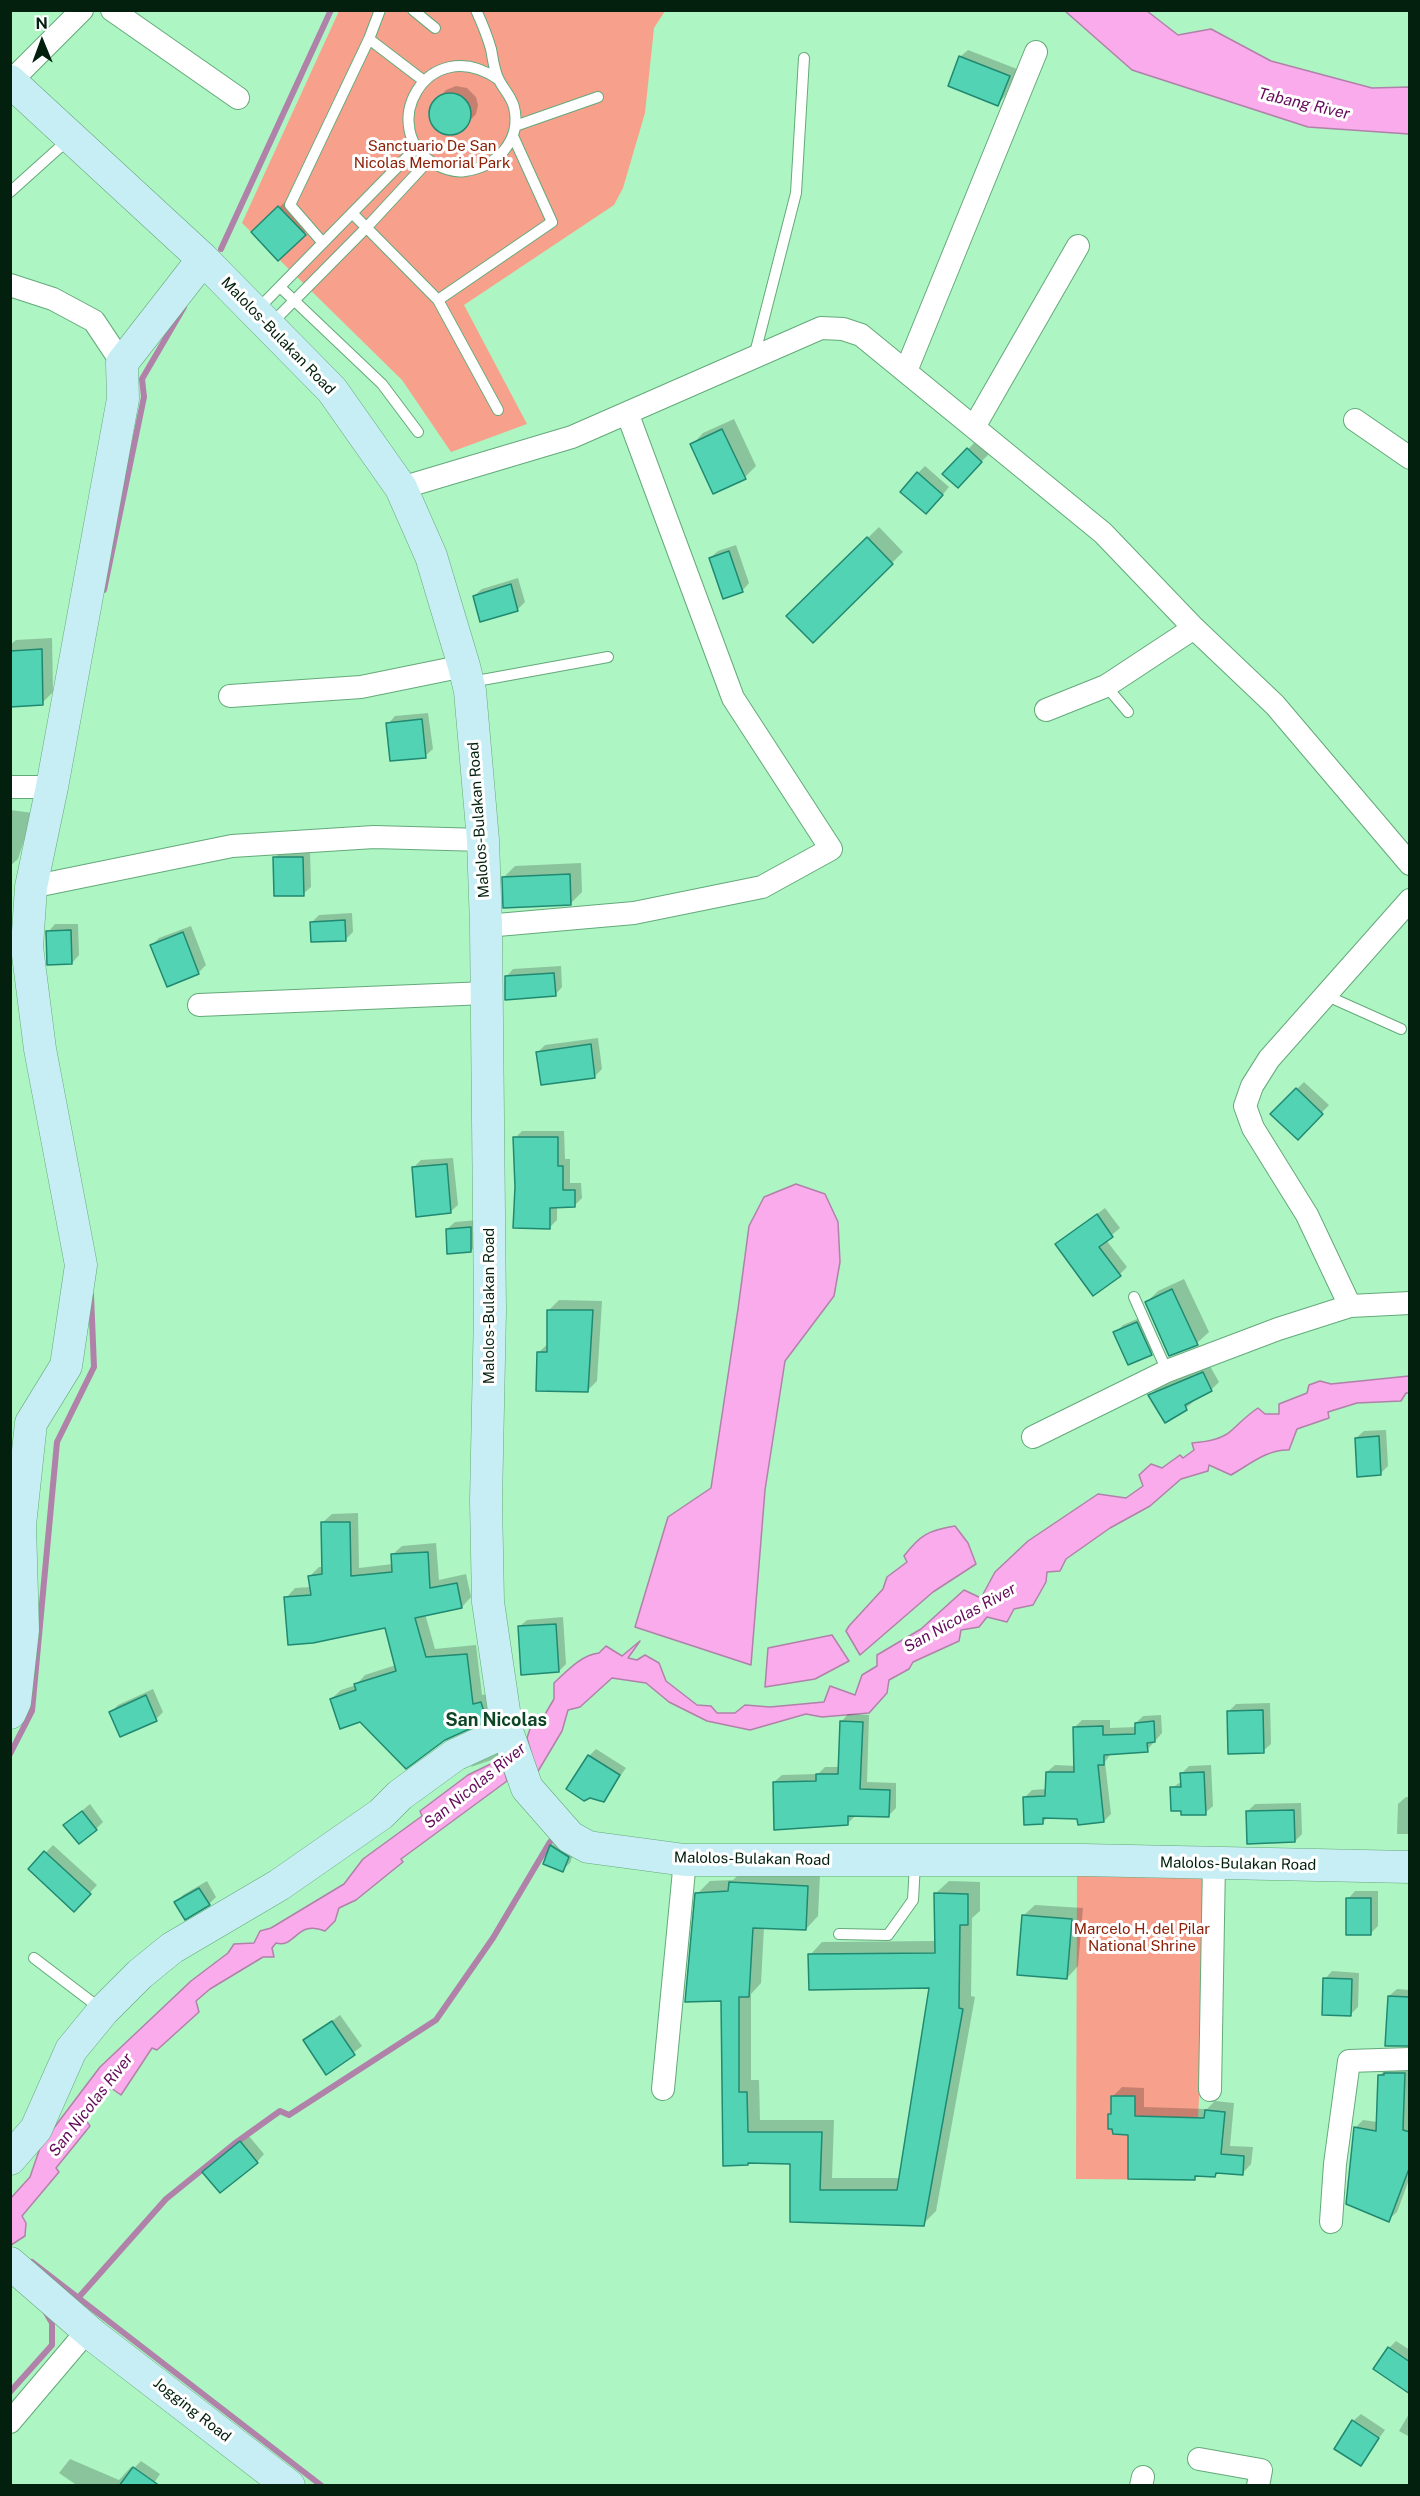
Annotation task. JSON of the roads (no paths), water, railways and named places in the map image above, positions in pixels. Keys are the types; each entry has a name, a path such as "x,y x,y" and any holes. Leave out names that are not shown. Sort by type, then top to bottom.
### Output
{"main road":[{"name":"Malolos-Bulakan Road","path":"11,81 203,260 332,390 402,488 431,556 466,674 483,840 490,1311 486,1501 488,1602 509,1738 527,1788 570,1837 588,1847 685,1860 1214,1863 1410,1868"},
{"path":"10,1713 15,1701 23,1630 20,1525 31,1423 66,1366 81,1265 40,1049 27,947 31,887 52,787 123,399 122,363 203,260"},
{"path":"10,2159 36,2129 71,2050 103,2011 140,1974 172,1948 279,1885 381,1814 400,1795 455,1755 509,1738"},
{"name":"Jogging Road","path":"11,2264 91,2333 289,2486"}],"street":[{"path":"11,81 82,10"},
{"path":"112,10 238,98"},
{"path":"906,371 1035,52"},
{"path":"974,427 1078,246"},
{"path":"10,285 53,299 94,321 122,363"},
{"path":"402,488 572,437 628,415 821,328 843,329 861,335 1103,533 1194,628 1275,705 1410,864"},
{"path":"486,926 634,914 762,887 831,849 734,698 628,415"},
{"path":"1355,420 1410,458"},
{"path":"1046,710 1106,686 1194,628"},
{"path":"230,696 361,687 466,674"},
{"path":"10,787 52,787"},
{"path":"31,887 232,846 374,837 483,840"},
{"path":"1350,1306 1306,1215 1253,1128 1245,1106 1252,1086 1269,1059 1410,900"},
{"path":"199,1005 486,993"},
{"path":"1033,1437 1167,1371 1278,1329 1350,1306 1410,1303"},
{"path":"663,2089 685,1860"},
{"path":"1210,2090 1214,1863"},
{"path":"1331,2222 1335,2164 1349,2061 1410,2059"},
{"path":"10,2422 91,2333"},
{"path":"1199,2459 1261,2470 1258,2486"}],"lane":[{"path":"323,243 290,205 369,39 380,10"},
{"path":"413,10 435,28"},
{"path":"476,10 484,27 498,79"},
{"path":"369,39 424,81"},
{"path":"754,357 796,193 804,58"},
{"path":"438,300 552,222 514,131 514,109 509,93 498,79 485,70 461,66 437,71 424,81 414,95 409,112 410,131 417,147 429,160 460,172 477,170 492,162 514,131 598,97"},
{"path":"10,192 71,137"},
{"path":"262,319 280,287 417,147"},
{"path":"262,319 295,300 429,160"},
{"path":"352,213 438,300 498,410"},
{"path":"280,287 382,384 418,432"},
{"path":"466,674 608,657"},
{"path":"1106,686 1128,712"},
{"path":"1325,995 1401,1029"},
{"path":"1134,1297 1167,1371"},
{"path":"839,1934 888,1935 913,1900 915,1860"},
{"path":"34,1958 103,2011"}],"water":[{"name":"Tabang River","path":"1065,11 1147,11 1178,35 1211,29 1271,61 1372,88 1409,87 1409,134 1308,127 1132,70"},
{"path":"796,1184 825,1194 838,1222 840,1262 834,1296 785,1361 765,1490 751,1665 635,1627 668,1517 711,1488 749,1226 764,1197"},
{"name":"San Nicolas River","path":"1409,1376 1409,1393 1406,1393 1401,1401 1357,1403 1328,1412 1329,1418 1297,1429 1289,1450 1266,1455 1231,1475 1209,1465 1208,1471 1181,1479 1150,1506 1110,1528 1066,1559 1060,1571 1047,1572 1046,1582 1033,1605 1014,1609 1007,1622 987,1617 979,1627 961,1630 959,1641 913,1662 909,1669 889,1680 887,1693 869,1713 822,1717 806,1714 750,1730 707,1721 669,1702 646,1683 612,1678 580,1707 568,1710 562,1731 537,1773 527,1738 533,1720 544,1716 554,1699 554,1683 580,1660 599,1653 606,1646 622,1656 640,1641 628,1658 637,1660 645,1655 659,1663 666,1681 697,1705 711,1706 717,1713 735,1713 745,1705 770,1707 824,1702 830,1686 855,1695 862,1675 877,1666 877,1655 921,1629 964,1590 981,1598 995,1572 1028,1541 1098,1494 1126,1498 1143,1486 1139,1475 1151,1464 1162,1468 1180,1455 1183,1458 1194,1450 1192,1443 1223,1436 1258,1408 1265,1414 1279,1414 1279,1404 1307,1393 1309,1385 1320,1381 1331,1384"},
{"path":"955,1526 968,1543 976,1564 933,1592 860,1655 846,1631 849,1626 883,1589 887,1577 907,1562 904,1556 915,1543 938,1529"},
{"path":"832,1635 849,1661 815,1679 765,1687 768,1648"},
{"name":"San Nicolas River","path":"501,1759 507,1781 401,1859 403,1862 356,1900 339,1908 335,1921 325,1931 316,1928 308,1929 288,1942 276,1943 272,1948 274,1957 263,1957 210,1989 196,2001 199,2012 157,2050 152,2048 121,2095 111,2088 85,2119 90,2126 56,2168 59,2172 22,2216 26,2223 25,2236 11,2245 10,2199 30,2177 41,2145 100,2067 191,1981 228,1953 234,1944 254,1943 260,1931 271,1928 344,1884 363,1859 422,1816 420,1811 468,1775"}],"waterway":[{"path":"221,249 331,10"},
{"path":"104,590 144,397 142,379 184,307"},
{"path":"10,1754 32,1711 57,1442 94,1367 91,1295"},
{"path":"71,2306 166,2199 234,2144 280,2111 289,2115 436,2020 493,1938 550,1842"},
{"path":"32,2262 322,2486"},
{"path":"10,2392 52,2345 52,2323 45,2311"}],"district":[{"name":"San Nicolas","path":"496,1720"}],"park label":[{"name":"Sanctuario De San Nicolas Memorial Park","path":"432,154"},
{"name":"Marcelo H. del Pilar National Shrine","path":"1142,1938"}]}
